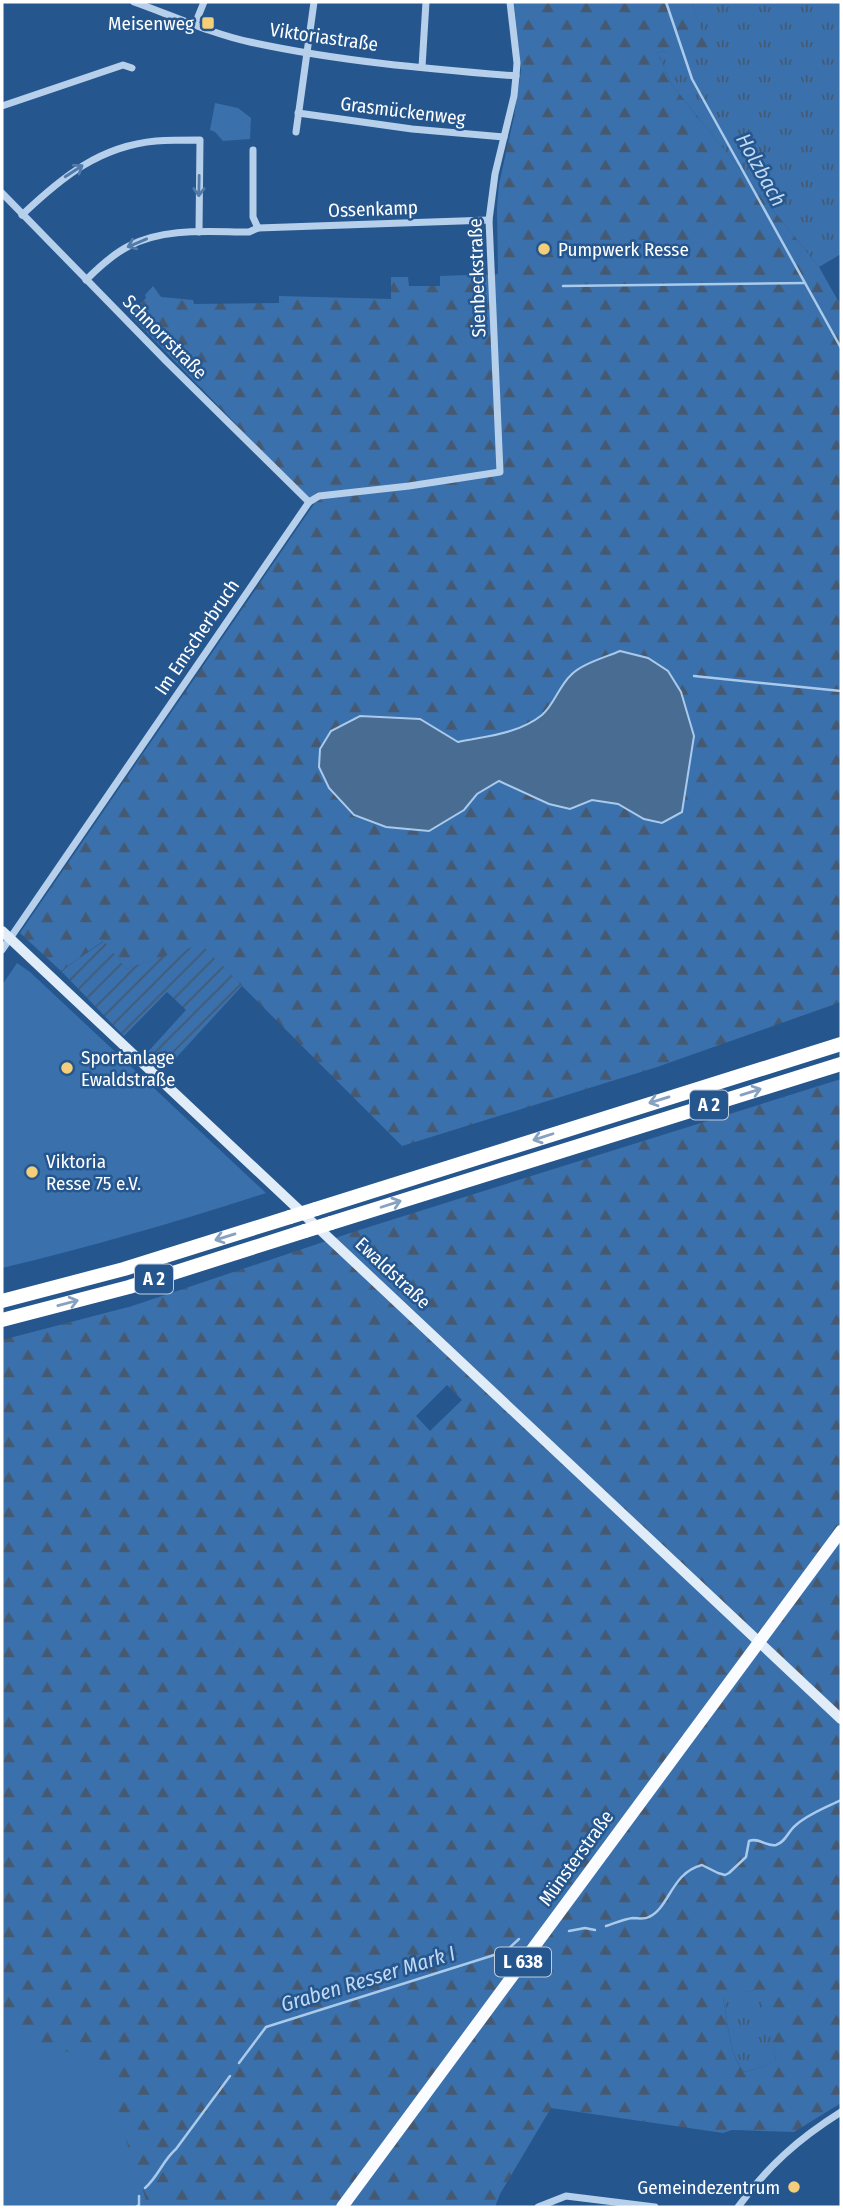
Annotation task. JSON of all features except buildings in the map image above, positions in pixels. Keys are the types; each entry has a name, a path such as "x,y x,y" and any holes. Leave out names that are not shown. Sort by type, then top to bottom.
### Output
{"highway":[{"path":"771,1066 841,1035"},
{"name":"A 2","path":"2,1301 124,1269 841,1044"},
{"name":"A 2","path":"2,1320 129,1287 841,1064"},
{"path":"802,1076 841,1071"}],"main road":[{"name":"Ewaldstraße","path":"6,935 841,1719"},
{"name":"Münsterstraße","path":"342,2207 841,1531"}],"street":[{"name":"Viktoriastraße","path":"134,2 248,41 306,52 516,76"},
{"path":"195,24 204,2"},
{"path":"296,132 314,2"},
{"path":"422,67 426,2"},
{"name":"Sienbeckstraße","path":"309,502 319,496 500,472 489,220 495,174 514,96 516,76 517,62 510,2"},
{"path":"2,106 123,65 131,68"},
{"name":"Grasmückenweg","path":"298,113 412,129 504,137"},
{"path":"22,215 52,186 97,157 149,142 200,140 199,232"},
{"path":"253,150 253,217 258,228"},
{"name":"Schnorrstraße","path":"2,193 309,502"},
{"name":"Ossenkamp","path":"86,280 110,257 129,246 167,233 249,232 258,228 489,220"},
{"name":"Im Emscherbruch","path":"2,950 6,935 309,502"},
{"path":"738,2207 786,2151 841,2112"},
{"path":"538,2207 566,2196 655,2207"}],"green space":[{"path":"514,2 692,2 708,49 657,52 672,85 819,267 841,306 841,1002 657,1067 402,1146 201,945 126,969 103,941 61,971 20,933 314,504 129,314 146,298 145,295 153,286 161,297 193,300 194,304 279,303 279,296 391,299 391,277 408,277 409,286 440,286 440,276 498,274 499,184 521,71","holes":["620,651 681,692 694,736 685,786 644,819 618,804 592,800 570,809 549,804 499,781 477,794 464,810 420,719 458,742 513,730 542,715 567,679 576,671"]},
{"path":"692,2 841,2 841,254 819,267 672,85 657,52 707,48"},
{"path":"215,103 238,108 251,118 250,139 223,141 210,130"},
{"path":"104,941 126,969 201,944 242,986 163,1072 145,1055 186,1010 167,992 124,1036 61,971"},
{"name":"Sportanlage Ewaldstraße","path":"17,963 30,972 266,1193 135,1233 2,1268 2,985"},
{"path":"841,1079 841,2103 794,2132 732,2130 723,2133 551,2108 495,2207 2,2207 2,1340 132,1306 356,1231","holes":["447,1385 462,1400 430,1431 416,1416","759,1989 776,2059 773,2063 745,2072 740,2067 733,2049 723,1998"]},
{"path":"760,1989 776,2059 774,2063 745,2072 733,2048 723,1997"},
{"path":"2,2030 113,2067 116,2110 146,2207 2,2207"}],"shaded area":[{"path":"620,651 648,658 668,671 681,692 694,736 682,812 662,823 644,819 618,804 592,800 570,809 549,804 499,781 477,794 464,810 429,831 386,827 354,815 329,788 319,767 320,749 331,731 360,716 420,719 458,742 523,726 546,711 575,671"}],"waterway":[{"name":"Holzbach","path":"666,2 692,79 841,348"},
{"path":"563,286 805,283"},
{"path":"694,676 841,691"},
{"name":"Graben Resser Mark I","path":"606,1926 633,1918 649,1917 662,1906 677,1882 692,1869 702,1865 725,1875 746,1857 749,1841 779,1844 801,1821 841,1800"},
{"name":"Graben Resser Mark I","path":"569,1931 585,1928 595,1930"},
{"name":"Graben Resser Mark I","path":"239,2063 266,2027 506,1951 519,1939"},
{"name":"Graben Resser Mark I","path":"145,2188 230,2076"},
{"name":"Graben Resser Mark I","path":"136,2207 139,2205 139,2196"}],"place":[{"name":"Meisenweg","path":"208,23"},
{"name":"Pumpwerk Resse","path":"544,249"},
{"name":"Sportanlage Ewaldstraße","path":"67,1068"},
{"name":"Viktoria Resse 75 e.V.","path":"32,1172"},
{"name":"Gemeindezentrum","path":"794,2187"}]}
